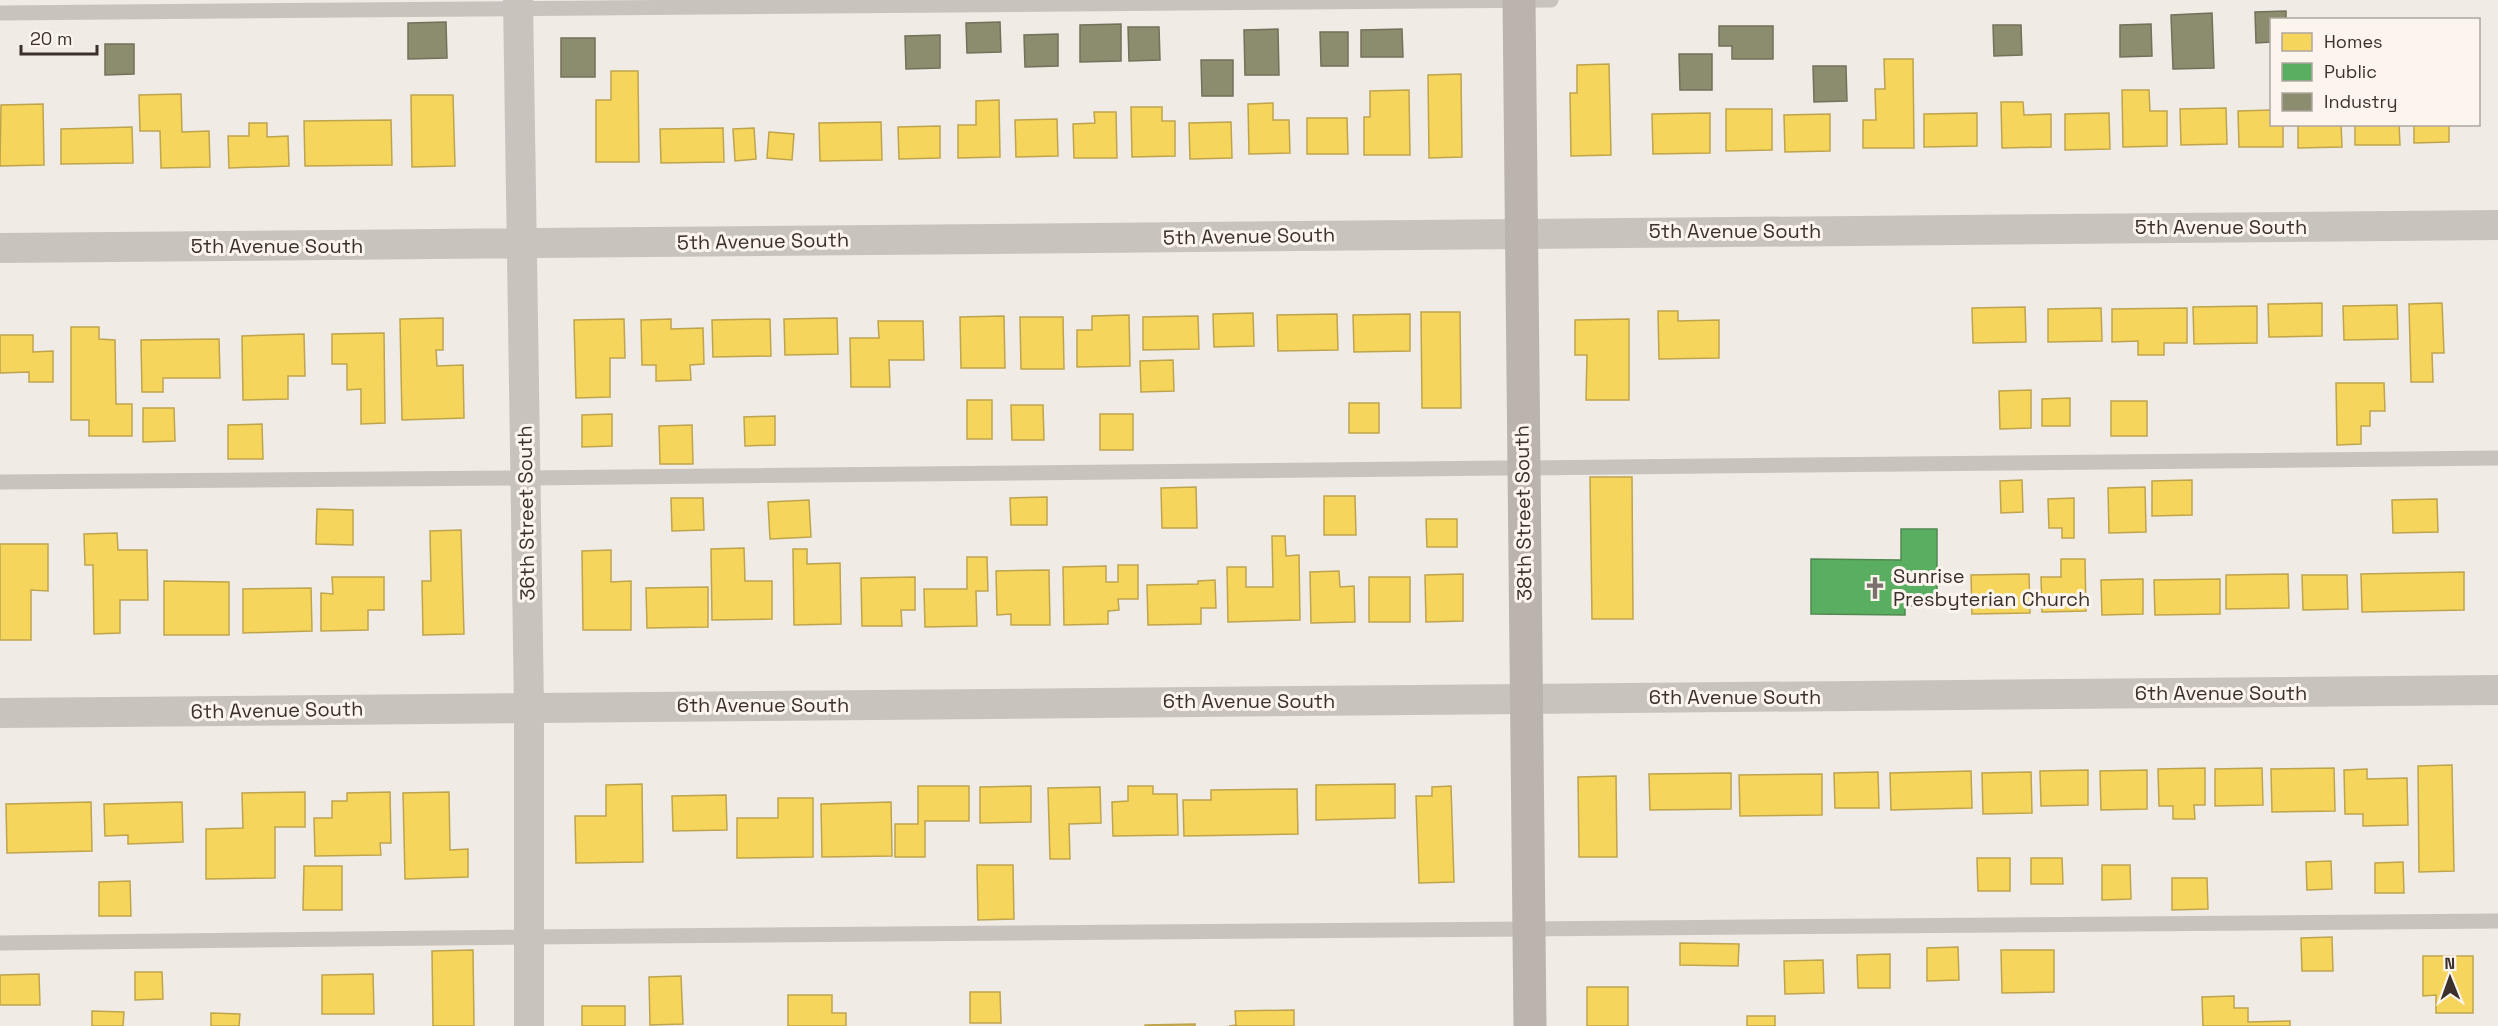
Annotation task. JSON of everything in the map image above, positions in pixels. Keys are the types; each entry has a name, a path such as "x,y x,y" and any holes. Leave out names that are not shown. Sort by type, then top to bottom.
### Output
{"main road":[{"name":"38th Street South","path":"1519,0 1530,1026"}],"street":[{"name":"36th Street South","path":"518,5 529,707 529,1026"},
{"name":"5th Avenue South","path":"0,248 2498,225"},
{"name":"6th Avenue South","path":"0,713 2498,690"}],"lane":[{"path":"0,13 518,5 1551,0"},
{"path":"0,482 2498,458"},
{"path":"0,944 529,937 2498,921"}],"building: Homes":[{"path":"1884,59 1913,59 1914,148 1863,148 1863,120 1876,120 1875,89 1885,89"},
{"path":"1609,64 1611,155 1571,156 1570,93 1577,93 1577,65"},
{"path":"611,71 638,71 639,162 596,162 596,100 611,100"},
{"path":"1461,74 1462,157 1429,158 1428,75"},
{"path":"1409,90 1410,155 1364,155 1364,117 1370,117 1370,91"},
{"path":"2122,90 2149,90 2150,111 2167,111 2167,146 2123,147"},
{"path":"181,94 182,132 209,131 210,167 161,168 160,131 140,131 139,95"},
{"path":"411,95 453,95 455,166 412,167"},
{"path":"999,100 1000,157 958,158 958,125 976,125 976,101"},
{"path":"2001,102 2023,102 2024,115 2051,114 2051,147 2002,148"},
{"path":"1273,103 1273,120 1289,120 1290,153 1249,154 1248,104"},
{"path":"43,104 44,165 0,166 1,105"},
{"path":"1131,107 1162,107 1162,121 1175,121 1175,156 1132,157"},
{"path":"2226,108 2227,144 2181,145 2180,109"},
{"path":"1726,109 1772,109 1772,150 1726,151"},
{"path":"2270,110 2270,126 2283,126 2283,147 2239,147 2238,111"},
{"path":"1094,112 1116,112 1117,158 1074,158 1073,124 1095,123"},
{"path":"1710,113 1710,153 1653,154 1652,114"},
{"path":"1977,113 1977,146 1924,147 1924,114"},
{"path":"2109,113 2110,149 2065,150 2065,114"},
{"path":"1830,114 1830,151 1785,152 1784,115"},
{"path":"1307,118 1347,118 1348,154 1307,154"},
{"path":"1057,119 1058,156 1016,157 1015,120"},
{"path":"391,120 392,165 305,166 304,121"},
{"path":"881,122 882,160 820,161 819,123"},
{"path":"1231,122 1232,158 1190,159 1189,123"},
{"path":"249,123 267,123 267,137 288,136 289,166 229,168 228,136 249,136"},
{"path":"940,126 940,158 899,159 898,127"},
{"path":"2298,126 2341,126 2342,147 2298,148"},
{"path":"2355,126 2399,126 2400,145 2355,145"},
{"path":"2414,126 2449,126 2449,142 2414,143"},
{"path":"132,127 133,163 61,164 61,129"},
{"path":"723,128 724,162 661,163 660,129"},
{"path":"754,128 756,159 735,161 733,129"},
{"path":"769,132 794,134 792,160 767,158"},
{"path":"2322,303 2322,336 2269,337 2268,304"},
{"path":"2442,303 2444,353 2432,353 2433,382 2411,382 2409,304"},
{"path":"2397,305 2398,339 2344,340 2343,306"},
{"path":"2257,306 2257,343 2194,344 2193,307"},
{"path":"2025,307 2026,342 1973,343 1972,308"},
{"path":"2101,308 2102,341 2048,342 2048,309"},
{"path":"2187,308 2187,343 2164,343 2164,355 2138,355 2138,341 2112,342 2112,309"},
{"path":"1658,311 1678,311 1678,321 1719,320 1719,358 1659,359"},
{"path":"1421,312 1460,312 1461,408 1422,408"},
{"path":"1253,313 1254,346 1214,347 1213,314"},
{"path":"1337,314 1338,350 1278,351 1277,315"},
{"path":"1410,314 1410,351 1354,352 1353,315"},
{"path":"1129,315 1130,366 1077,367 1077,330 1092,330 1092,316"},
{"path":"1004,316 1005,368 961,368 960,317"},
{"path":"1198,316 1199,349 1143,350 1143,317"},
{"path":"1020,317 1063,317 1064,369 1021,369"},
{"path":"443,318 443,350 436,350 437,366 463,365 464,418 402,420 400,319"},
{"path":"837,318 838,354 785,355 784,319"},
{"path":"624,319 625,358 610,358 610,397 576,398 574,320"},
{"path":"671,319 671,329 703,328 704,364 690,365 691,380 656,381 656,365 642,365 641,320"},
{"path":"770,319 771,356 713,357 712,320"},
{"path":"1629,319 1629,400 1586,400 1587,355 1575,355 1575,320"},
{"path":"878,321 923,321 924,360 889,360 890,387 851,387 850,338 879,338"},
{"path":"71,327 99,327 99,339 115,340 116,404 132,404 132,436 89,436 89,420 71,420"},
{"path":"384,333 385,423 361,424 361,389 347,390 347,364 332,364 332,334"},
{"path":"304,334 305,376 288,376 288,399 243,400 242,336"},
{"path":"0,335 33,335 33,352 53,351 53,382 29,382 29,372 0,373"},
{"path":"219,339 220,378 163,378 163,392 142,392 141,340"},
{"path":"1173,360 1174,391 1141,392 1140,361"},
{"path":"2336,383 2384,383 2385,411 2370,411 2370,426 2361,426 2361,444 2337,445"},
{"path":"2031,390 2031,428 2000,429 1999,391"},
{"path":"2070,398 2070,426 2042,426 2042,399"},
{"path":"967,400 992,400 992,439 967,439"},
{"path":"2111,401 2147,401 2147,436 2111,436"},
{"path":"1349,403 1379,403 1379,433 1349,433"},
{"path":"1011,405 1043,405 1044,440 1012,440"},
{"path":"143,408 174,408 175,441 143,442"},
{"path":"612,414 612,446 582,447 582,415"},
{"path":"1100,414 1133,414 1133,450 1100,450"},
{"path":"775,416 775,445 745,446 744,417"},
{"path":"262,424 263,459 228,459 228,425"},
{"path":"692,425 693,464 660,464 659,426"},
{"path":"1590,477 1632,477 1633,619 1592,619"},
{"path":"2022,480 2023,512 2001,513 2000,481"},
{"path":"2192,480 2192,515 2152,516 2152,481"},
{"path":"1196,487 1197,528 1162,528 1161,488"},
{"path":"2145,487 2146,532 2109,533 2108,488"},
{"path":"1324,496 1355,496 1356,535 1324,535"},
{"path":"1047,497 1047,525 1011,525 1010,498"},
{"path":"671,498 703,498 704,530 672,531"},
{"path":"2074,498 2074,538 2062,538 2062,528 2049,528 2048,499"},
{"path":"2437,499 2438,532 2393,533 2392,500"},
{"path":"809,500 811,537 770,539 768,502"},
{"path":"317,509 353,510 353,545 316,544"},
{"path":"1426,519 1457,519 1457,547 1427,547"},
{"path":"461,530 464,634 423,635 422,581 431,581 430,531"},
{"path":"117,533 118,550 147,550 148,600 120,600 120,633 94,634 93,565 85,565 84,534"},
{"path":"1272,536 1285,536 1286,556 1299,555 1300,620 1228,622 1227,567 1246,567 1246,587 1273,587"},
{"path":"0,544 48,544 48,591 31,590 31,640 0,640"},
{"path":"744,548 745,581 772,581 772,619 712,620 711,549"},
{"path":"793,549 807,549 807,564 840,563 841,624 794,625"},
{"path":"611,550 611,582 631,581 631,630 583,630 582,551"},
{"path":"967,557 987,557 988,591 976,591 977,626 925,627 924,589 967,589"},
{"path":"2061,559 2085,559 2086,611 2042,612 2041,577 2061,577"},
{"path":"1118,565 1138,565 1138,599 1118,599 1119,610 1108,611 1108,624 1064,625 1063,567 1106,566 1106,582 1118,582"},
{"path":"1049,570 1050,625 1011,625 1011,614 997,615 996,571"},
{"path":"1339,571 1340,587 1354,586 1355,622 1311,623 1310,572"},
{"path":"2464,572 2464,610 2362,612 2361,574"},
{"path":"1463,574 1463,621 1426,622 1425,575"},
{"path":"2029,574 2030,613 1972,614 1971,575"},
{"path":"2288,574 2289,608 2226,609 2226,575"},
{"path":"2302,575 2347,575 2348,609 2303,610"},
{"path":"332,577 384,577 384,610 368,610 368,630 321,631 321,593 333,594"},
{"path":"915,577 915,610 901,610 902,626 862,626 861,578"},
{"path":"1369,577 1410,577 1410,622 1369,622"},
{"path":"2143,579 2143,614 2102,615 2101,580"},
{"path":"2220,579 2220,614 2155,615 2154,580"},
{"path":"1215,580 1216,608 1201,608 1201,624 1148,625 1147,585 1198,584 1198,581"},
{"path":"164,581 229,582 229,635 164,635"},
{"path":"708,587 708,627 647,628 646,588"},
{"path":"311,588 312,631 243,633 243,589"},
{"path":"2452,765 2454,871 2419,872 2418,766"},
{"path":"2205,768 2205,805 2194,805 2195,819 2173,819 2173,806 2159,806 2158,769"},
{"path":"2262,768 2263,805 2215,806 2215,769"},
{"path":"2334,768 2335,811 2272,812 2271,769"},
{"path":"2367,769 2367,779 2407,778 2408,825 2363,826 2363,814 2345,814 2344,770"},
{"path":"2088,770 2088,805 2041,806 2040,771"},
{"path":"2147,770 2147,809 2101,810 2100,771"},
{"path":"1971,771 1972,808 1891,810 1890,773"},
{"path":"1878,772 1879,808 1835,808 1834,773"},
{"path":"2031,772 2032,813 1983,814 1982,773"},
{"path":"1731,773 1731,809 1650,810 1649,774"},
{"path":"1822,774 1822,815 1740,816 1739,775"},
{"path":"1616,776 1617,857 1579,857 1578,777"},
{"path":"642,784 643,862 576,863 575,816 606,816 606,785"},
{"path":"1395,784 1395,818 1316,820 1316,785"},
{"path":"918,786 969,786 969,821 925,821 925,857 895,857 895,824 918,824"},
{"path":"1031,786 1031,822 980,823 980,787"},
{"path":"1128,786 1153,786 1153,794 1177,794 1178,835 1113,836 1112,802 1128,801"},
{"path":"1451,786 1454,882 1419,883 1416,796 1432,796 1432,787"},
{"path":"1100,787 1101,823 1069,824 1070,859 1050,859 1048,788"},
{"path":"1297,789 1298,834 1184,836 1183,800 1211,800 1211,790"},
{"path":"305,792 305,827 275,827 275,878 206,879 206,829 243,828 242,793"},
{"path":"390,792 391,843 380,843 381,855 315,856 314,818 332,818 332,801 347,801 347,793"},
{"path":"449,792 450,850 468,849 468,877 405,879 403,793"},
{"path":"726,795 727,830 673,831 672,796"},
{"path":"778,798 813,798 813,857 737,858 737,818 778,818"},
{"path":"91,802 92,851 7,853 6,804"},
{"path":"182,802 183,842 128,844 128,835 105,836 104,804"},
{"path":"891,802 892,856 822,857 821,804"},
{"path":"1977,858 2010,858 2010,891 1978,891"},
{"path":"2031,858 2062,858 2063,884 2031,884"},
{"path":"2331,861 2332,889 2307,890 2306,862"},
{"path":"2403,862 2404,893 2375,893 2375,863"},
{"path":"977,865 1013,865 1014,919 978,920"},
{"path":"2102,865 2130,865 2131,899 2102,900"},
{"path":"304,866 342,866 342,910 303,910"},
{"path":"2172,878 2207,878 2208,909 2172,910"},
{"path":"130,881 131,916 99,916 99,882"},
{"path":"2332,937 2333,971 2302,971 2301,938"},
{"path":"1680,943 1739,944 1738,966 1680,965"},
{"path":"1958,947 1959,980 1927,981 1927,948"},
{"path":"473,950 474,1026 433,1026 432,951"},
{"path":"2001,950 2054,950 2054,992 2002,993"},
{"path":"1890,954 1890,988 1858,988 1857,955"},
{"path":"2423,956 2473,956 2473,1013 2436,1013 2436,995 2423,996"},
{"path":"1823,960 1824,993 1785,994 1784,961"},
{"path":"135,972 162,972 163,999 135,1000"},
{"path":"39,974 40,1005 0,1005 0,975"},
{"path":"373,974 374,1014 322,1014 322,975"},
{"path":"681,976 683,1024 650,1025 649,977"},
{"path":"1587,987 1628,987 1628,1026 1587,1026"},
{"path":"970,992 1000,992 1001,1023 970,1023"},
{"path":"788,995 832,995 832,1013 846,1013 846,1026 788,1026"},
{"path":"2234,996 2234,1008 2248,1008 2248,1022 2290,1021 2290,1026 2203,1026 2202,997"},
{"path":"582,1006 625,1006 625,1026 582,1026"},
{"path":"1294,1010 1294,1026 1229,1026 1236,1025 1235,1011"},
{"path":"92,1011 124,1012 123,1026 92,1026"},
{"path":"211,1013 240,1014 239,1026 211,1026"},
{"path":"1747,1016 1775,1016 1775,1026 1747,1026"},
{"path":"1195,1024 1195,1026 1145,1026 1145,1025"}],"building: Public":[{"path":"1901,529 1937,529 1937,606 1905,606 1905,615 1811,614 1811,559 1901,560"}],"building: Industry":[{"path":"2286,11 2286,18 2270,18 2270,42 2256,43 2255,12"},
{"path":"2212,13 2214,68 2173,69 2171,15"},
{"path":"446,22 447,58 408,59 408,23"},
{"path":"1000,22 1001,52 967,53 966,23"},
{"path":"1121,24 1121,61 1080,62 1080,25"},
{"path":"2151,24 2152,56 2120,57 2120,25"},
{"path":"1993,25 2021,25 2022,55 1994,56"},
{"path":"1719,26 1773,26 1773,59 1732,59 1732,46 1719,46"},
{"path":"1128,27 1159,27 1160,60 1129,61"},
{"path":"1278,29 1279,75 1245,75 1244,30"},
{"path":"1402,29 1403,57 1361,57 1361,30"},
{"path":"1320,32 1348,32 1348,66 1321,66"},
{"path":"1058,34 1058,66 1025,67 1024,35"},
{"path":"940,35 940,68 906,69 905,36"},
{"path":"561,38 595,38 595,77 561,77"},
{"path":"105,44 134,44 134,74 105,75"},
{"path":"1679,54 1712,54 1712,90 1680,90"},
{"path":"1201,60 1233,60 1233,96 1202,96"},
{"path":"1813,66 1846,66 1847,101 1814,102"}],"place":[{"name":"Sunrise Presbyterian Church","path":"1875,588"}]}
